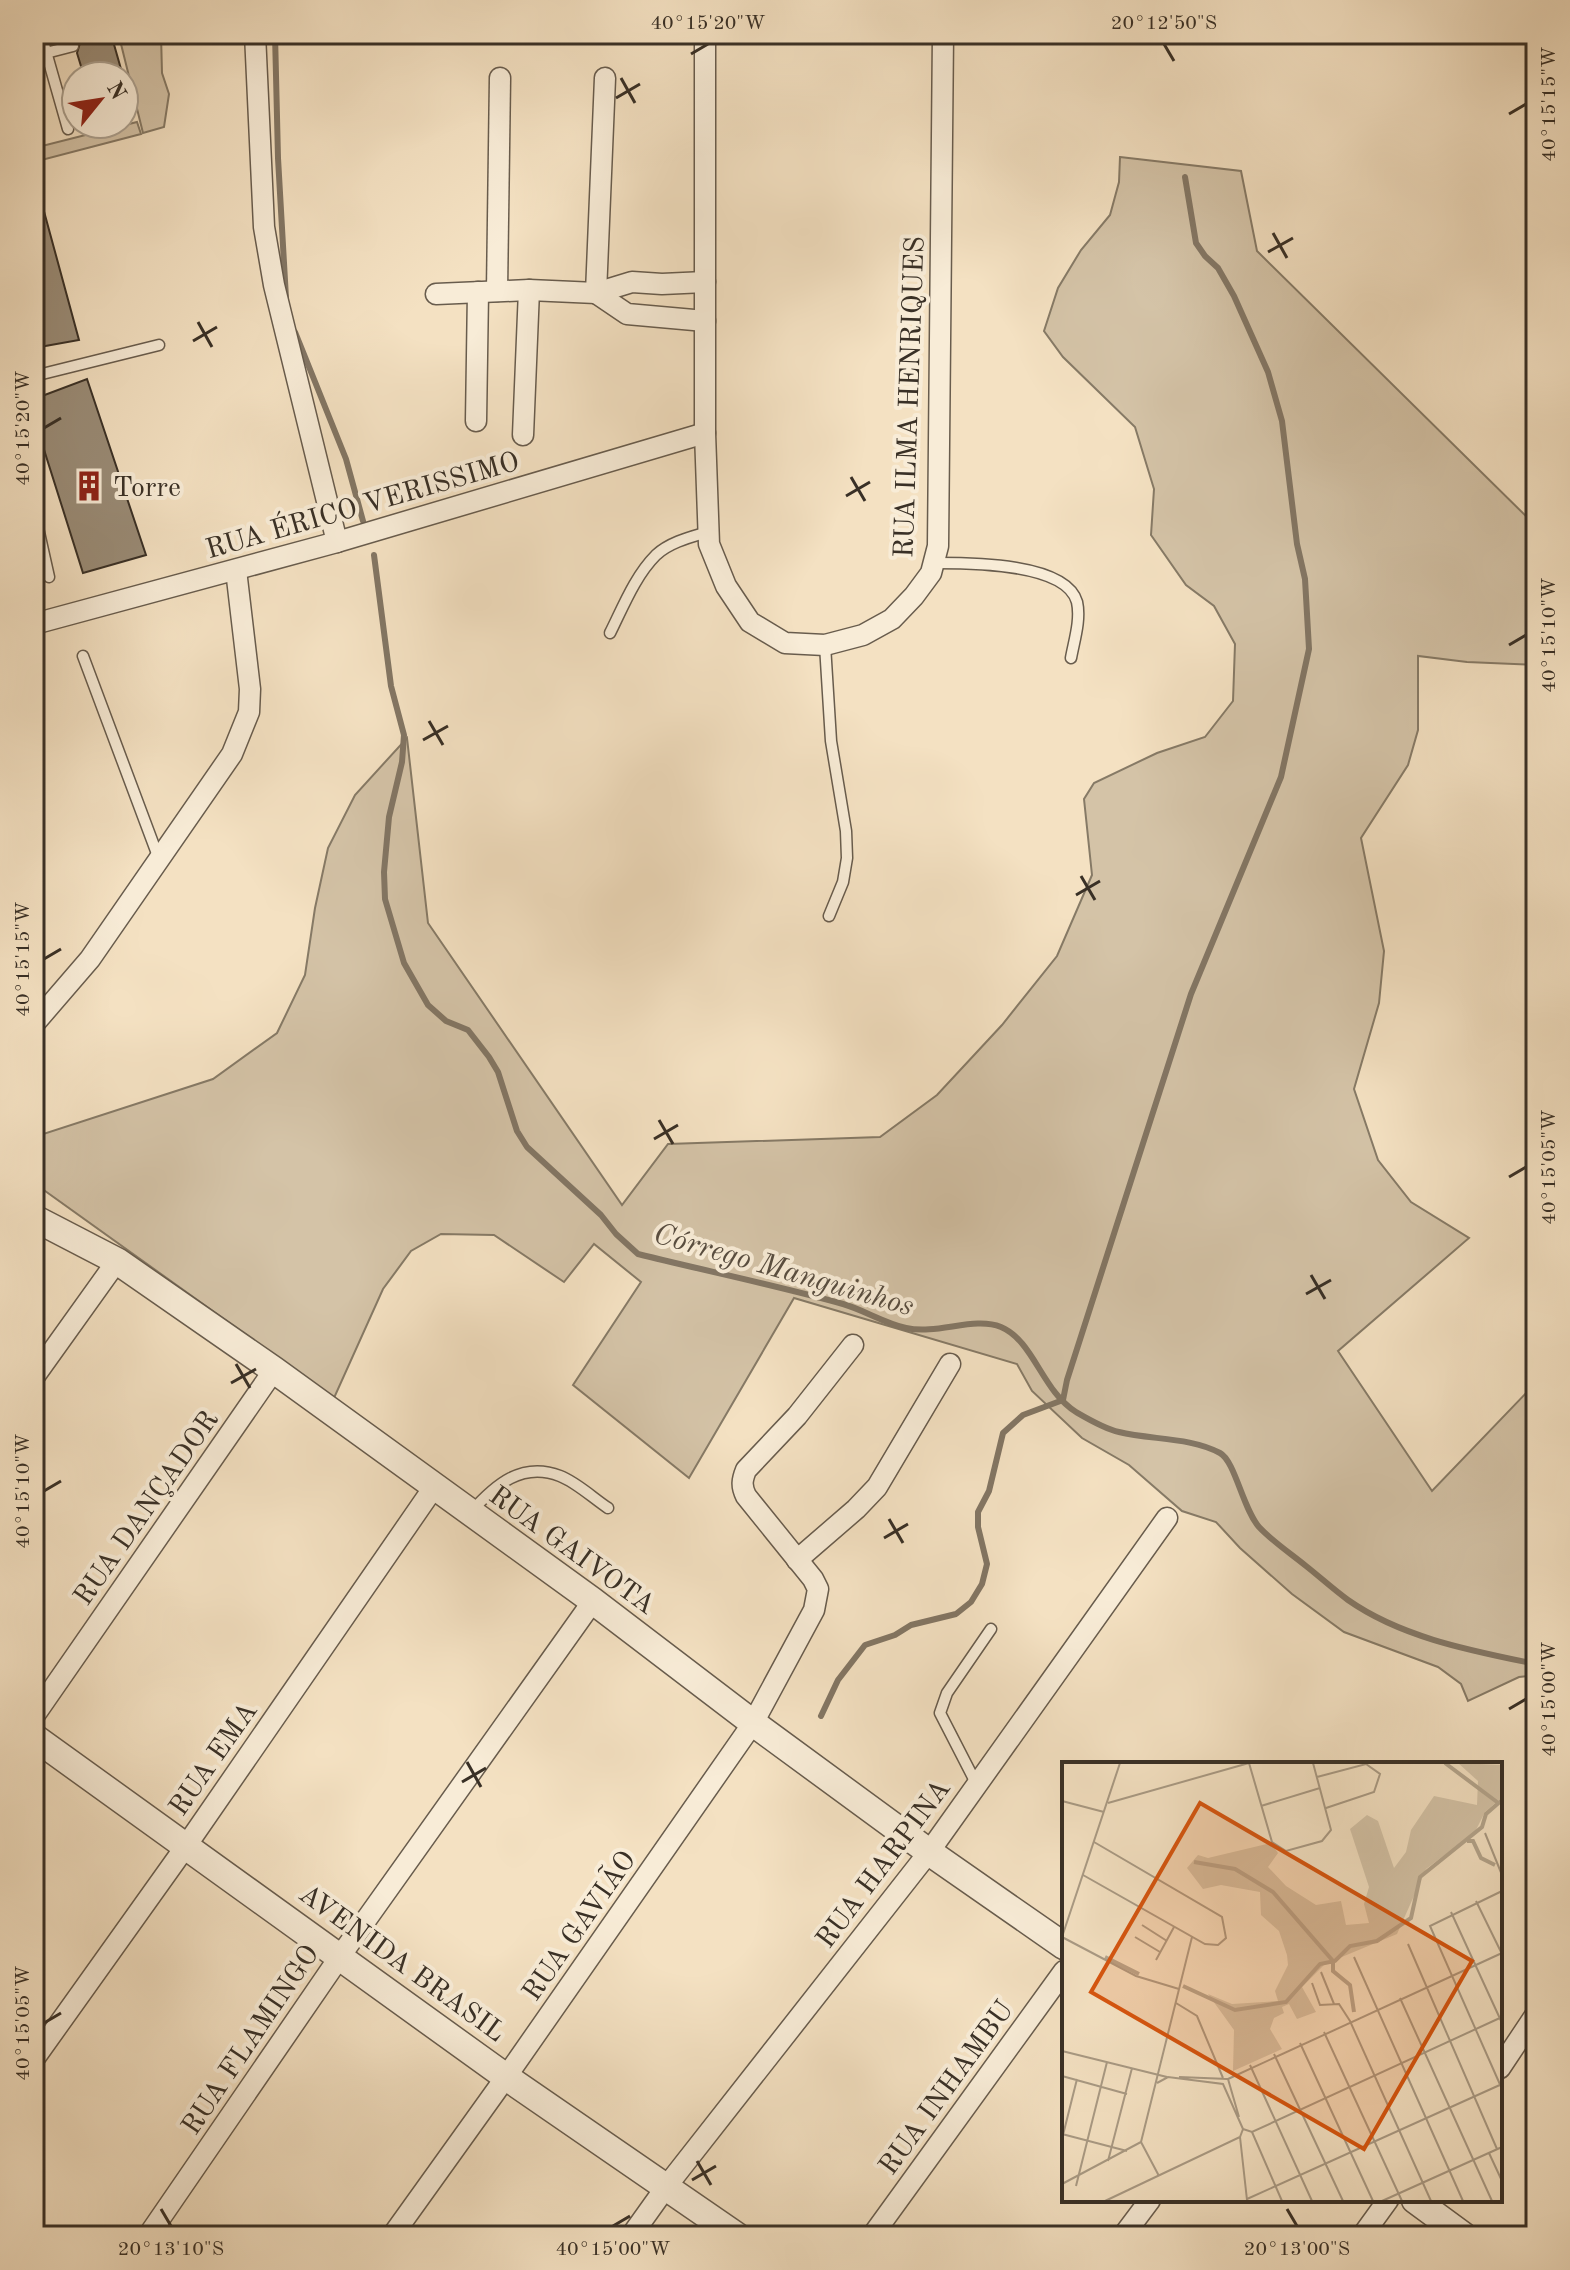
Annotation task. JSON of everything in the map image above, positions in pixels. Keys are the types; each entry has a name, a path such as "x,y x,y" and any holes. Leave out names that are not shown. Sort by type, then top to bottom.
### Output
{"street":[{"path":"255,34 264,227 274,285 342,541"},
{"name":"RUA ILMA HENRIQUES","path":"705,34 705,433 709,544 726,586 750,622 785,643 825,645 863,635 892,619 931,573 938,546 943,34"},
{"path":"476,421 488,292 500,78"},
{"path":"596,293 605,78"},
{"path":"436,294 529,290 596,293 632,282 705,282"},
{"path":"523,435 529,290"},
{"path":"596,293 627,314 705,321"},
{"name":"RUA ÉRICO VERISSIMO","path":"34,624 342,541 705,433"},
{"path":"34,1024 90,959 232,754 249,712 250,689 236,570"},
{"name":"RUA GAIVOTA","path":"34,1218 117,1261 274,1370 593,1601 929,1852 1062,1945"},
{"path":"34,1377 117,1261"},
{"name":"RUA GAVIÃO","path":"392,2236 753,1723 817,1601 818,1589 813,1579 746,1496 742,1488 743,1478 746,1470 797,1416 853,1345"},
{"path":"797,1560 877,1487 950,1364"},
{"name":"RUA DANÇADOR","path":"34,1716 274,1370"},
{"name":"RUA EMA","path":"34,2059 186,1846 434,1487"},
{"name":"RUA HARPINA","path":"631,2236 929,1852 1167,1518"},
{"name":"RUA FLAMINGO","path":"148,2236 341,1955 593,1601"},
{"name":"AVENIDA BRASIL","path":"34,1737 341,1955 506,2077 737,2236"},
{"name":"RUA INHAMBU","path":"872,2236 1062,1974"},
{"path":"1502,2065 1536,2014"},
{"path":"1123,2236 1148,2202"},
{"path":"1362,2236 1387,2202"},
{"path":"1418,2202 1464,2236"}],"lane":[{"path":"41,34 60,101"},
{"path":"46,53 73,46"},
{"path":"34,376 159,345"},
{"path":"34,510 49,577"},
{"path":"610,633 631,591 656,555 678,541 708,532"},
{"path":"934,563 996,564 1060,581 1077,601 1077,628 1071,658"},
{"path":"825,645 831,741 846,831 847,858 843,882 829,916"},
{"path":"83,656 159,859"},
{"path":"470,1513 484,1497 508,1479 528,1470 560,1476 608,1508"},
{"path":"977,1785 940,1713 947,1693 991,1629"}],"shaded area":[{"path":"142,34 161,34 162,73 169,94 164,127 143,133 140,121 140,60 125,60 121,44"},
{"path":"66,140 118,140 34,162 34,148"},
{"path":"1120,157 1241,171 1257,251 1536,526 1536,665 1418,656 1418,730 1408,765 1361,838 1384,951 1379,1003 1354,1089 1378,1160 1411,1202 1469,1238 1338,1351 1432,1491 1530,1389 1536,1387 1536,1675 1519,1677 1468,1701 1461,1684 1438,1667 1344,1632 1292,1594 1216,1522 1182,1511 1129,1465 1082,1438 1032,1391 1017,1364 794,1298 689,1478 573,1385 641,1282 594,1244 564,1282 494,1235 441,1234 411,1251 383,1289 334,1398 34,1183 34,1143 37,1136 213,1079 277,1033 305,975 328,848 355,795 407,738 428,923 622,1205 668,1144 880,1137 937,1095 1002,1025 1057,956 1092,875 1084,799 1094,783 1157,753 1205,737 1233,701 1235,644 1214,606 1186,585 1151,535 1154,489 1135,427 1063,357 1044,331 1058,288 1081,250 1110,215 1119,182"}],"building":[{"path":"72,34 111,34 118,60 79,60 77,53 80,43"},
{"path":"34,193 39,193 79,340 34,348"},
{"name":"Torre","path":"87,379 146,555 83,573 34,418 34,399"}],"waterway":[{"name":"Córrego Manguinhos","path":"275,34 286,298"},
{"path":"1063,1400 1191,994 1281,777 1309,649 1305,579 1297,544 1282,421 1268,372 1234,296 1218,268 1196,243 1185,177"},
{"name":"Córrego Manguinhos","path":"295,332 346,459 363,521"},
{"name":"Córrego Manguinhos","path":"374,555 391,686 404,735 402,762 389,817 384,872 385,899 404,963 428,1005 446,1021 468,1030 489,1057 498,1072 517,1131 527,1147 601,1215 616,1234 638,1254 843,1304 906,1328 918,1330 979,1324 1001,1327 1022,1343 1064,1403 1081,1415 1114,1431 1196,1444 1220,1453 1230,1465 1259,1527 1348,1600 1415,1634 1536,1664"},
{"path":"821,1716 838,1680 865,1645 895,1635 911,1625 956,1614 971,1602 982,1584 987,1564 978,1527 978,1512 989,1491 1003,1433 1023,1415 1063,1400"}],"place":[{"name":"Torre","path":"89,486"}]}
